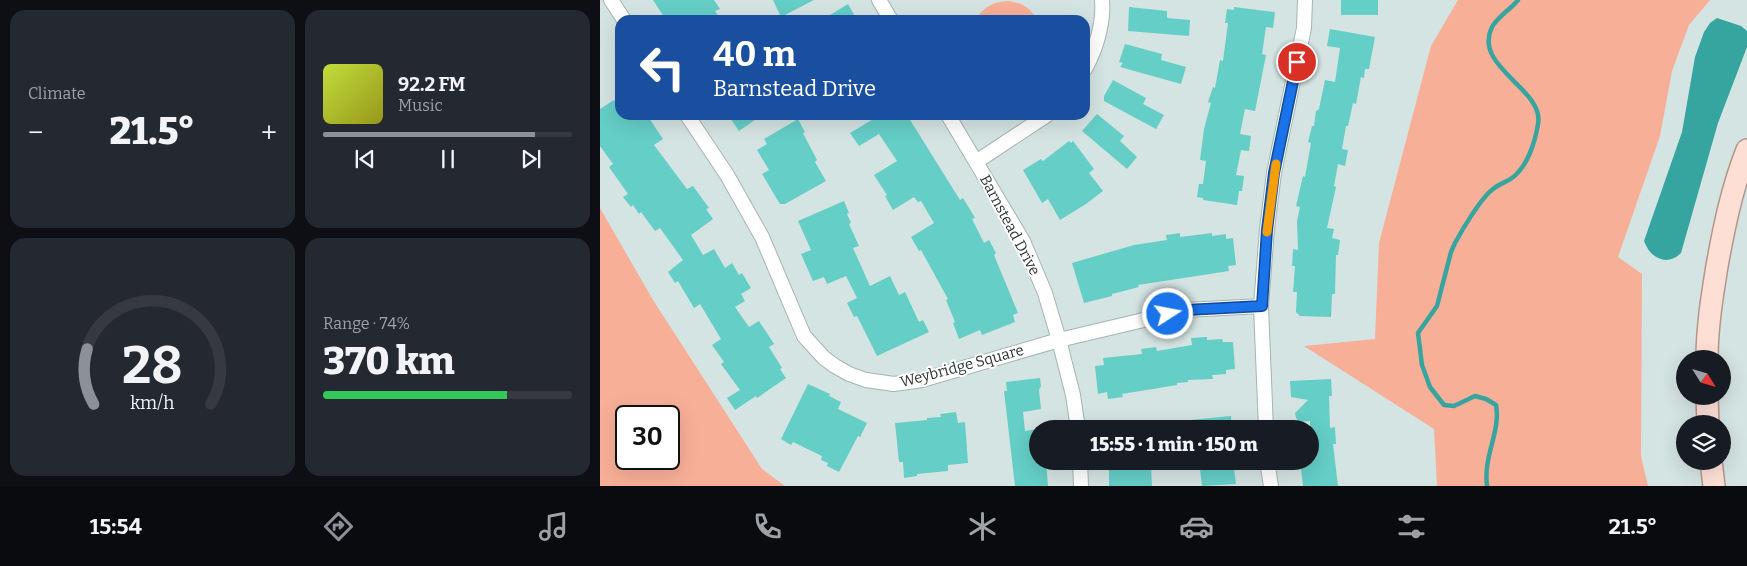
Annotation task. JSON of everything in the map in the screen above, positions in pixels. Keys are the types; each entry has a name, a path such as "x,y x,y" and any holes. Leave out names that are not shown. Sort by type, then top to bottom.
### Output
{"main road":[{"path":"1708,350 1711,304 1722,240 1738,174 1747,150"},
{"path":"1712,470 1714,486"}],"street":[{"path":"610,0 620,15"},
{"path":"879,0 888,15"},
{"path":"1090,60 1098,34 1102,0"},
{"path":"1266,420 1262,306 1267,230 1274,173 1302,36 1306,0"},
{"name":"Weybridge Square","path":"690,120 726,174 762,237 804,336 824,358 850,374 866,380 894,384 922,380 1059,340 1186,310 1262,306"},
{"name":"Barnstead Drive","path":"951,120 1023,242 1045,293 1059,340 1076,420"},
{"path":"976,162 1039,120"},
{"path":"1080,470 1081,486"},
{"path":"1268,470 1271,486"}],"shaded area":[{"path":"1458,0 1710,0 1689,25 1672,71 1660,136 1618,257 1642,274 1641,456 1648,486 1437,486 1434,429 1304,346 1375,339 1379,243 1431,46"},
{"path":"1008,1 1017,3 1025,6 1033,15 979,15 989,6"},
{"path":"600,208 653,300 762,469 785,486 600,486"}],"water":[{"path":"1717,18 1741,26 1747,31 1747,47 1718,123 1681,253 1670,259 1660,259 1650,252 1644,241 1682,132 1695,57 1704,32 1710,23"}],"building":[{"path":"653,0 714,0 720,9 715,11 718,15 663,15"},
{"path":"773,0 814,0 785,15 780,15"},
{"path":"1341,0 1378,0 1378,15 1341,15"},
{"path":"848,4 854,15 830,15"},
{"path":"1129,7 1167,11 1167,18 1190,20 1189,36 1128,31"},
{"path":"1234,7 1275,12 1273,28 1266,27 1262,54 1266,55 1255,111 1245,109 1240,134 1251,136 1249,151 1241,150 1236,175 1244,176 1242,191 1239,191 1237,205 1203,200 1203,198 1197,197 1199,184 1203,184 1206,161 1200,160 1204,129 1211,103 1208,102 1213,87 1215,88 1220,60 1223,61 1228,23 1225,23 1227,9 1234,10"},
{"path":"1330,29 1375,37 1369,69 1365,69 1364,78 1361,77 1356,104 1353,103 1348,126 1346,126 1342,149 1348,150 1345,166 1338,164 1334,186 1336,187 1327,228 1334,229 1332,238 1340,240 1338,255 1336,255 1335,294 1332,294 1331,317 1300,316 1296,312 1297,292 1293,292 1295,266 1292,266 1293,249 1298,250 1297,221 1300,207 1296,206 1303,176 1305,177 1311,143 1308,142 1312,126 1314,126 1316,111 1319,109 1325,80 1335,82 1340,48 1327,46"},
{"path":"1125,44 1162,54 1161,60 1186,67 1181,84 1120,67 1123,63 1119,62"},
{"path":"1113,80 1146,98 1143,104 1164,115 1156,129 1104,101 1104,96"},
{"path":"614,100 615,120 650,120 663,139 654,145 687,189 693,186 709,208 706,209 713,219 691,235 703,255 714,249 725,268 732,263 739,275 742,273 751,288 741,294 745,301 735,307 749,327 759,321 774,344 769,347 786,378 757,398 756,396 735,410 727,398 740,390 721,364 724,362 712,345 721,339 700,304 694,308 678,281 675,283 668,272 683,260 660,228 655,231 641,212 639,214 633,205 631,207 623,197 628,194 609,167 613,164 600,146 600,109"},
{"path":"1097,114 1124,136 1120,141 1137,157 1127,169 1082,131"},
{"path":"731,120 755,120 739,131"},
{"path":"799,120 817,160 815,162 826,181 785,204 780,204 762,174 769,170 757,150 767,144 764,139"},
{"path":"872,120 910,120 960,200 963,198 975,218 972,219 984,243 989,240 996,253 994,255 1018,313 1013,315 1015,322 982,335 980,330 959,339 953,323 955,322 946,300 948,299 921,250 919,251 911,237 934,223 921,201 918,202 914,197 893,210 885,196 887,195 874,175 897,161 879,134 859,146 850,133"},
{"path":"1069,141 1071,143 1073,141 1094,169 1089,173 1103,191 1060,220 1048,199 1042,203 1023,170 1041,159 1043,161"},
{"path":"844,201 849,213 847,214 851,223 849,224 859,246 853,248 870,286 890,276 899,295 905,292 919,322 923,320 929,332 877,356 857,316 854,317 847,303 857,298 846,276 827,284 824,277 813,281 801,254 811,250 798,221"},
{"path":"1180,233 1180,237 1212,233 1212,236 1226,234 1226,239 1233,238 1236,265 1228,266 1229,271 1138,285 1139,287 1084,303 1072,263 1134,245 1167,240 1166,235"},
{"path":"1207,337 1207,340 1222,339 1223,342 1233,342 1235,369 1226,370 1226,374 1212,375 1213,379 1188,380 1188,382 1177,383 1177,385 1122,394 1123,397 1108,399 1107,392 1098,394 1095,366 1104,365 1103,358 1142,354 1141,349 1156,347 1157,351 1192,345 1191,338"},
{"path":"1040,378 1041,409 1023,412 1025,431 1029,430 1029,470 1047,470 1048,486 1015,486 1004,391 1007,391 1006,382"},
{"path":"1331,379 1332,396 1329,396 1330,428 1335,427 1336,444 1333,444 1338,486 1303,486 1301,470 1319,470 1319,420 1298,420 1296,418 1295,413 1308,400 1291,397 1290,381"},
{"path":"808,384 830,394 829,396 841,402 838,409 867,423 839,472 827,466 828,463 821,460 822,456 793,442 791,445 781,439"},
{"path":"956,412 958,423 965,422 968,463 948,465 948,471 917,474 917,476 904,478 903,462 899,462 895,423 927,420 927,418 941,417 940,414"},
{"path":"1231,416 1231,420 1190,420"},
{"path":"1109,470 1151,470 1152,486 1109,486"},
{"path":"1200,470 1234,470 1236,484 1202,486"}],"waterway":[{"path":"1487,486 1487,464 1496,425 1496,405 1486,399 1475,396 1454,406 1444,405 1430,387 1422,365 1418,333 1437,306 1451,252 1462,230 1488,194 1497,186 1512,178 1522,168 1535,139 1538,124 1537,111 1531,100 1500,66 1492,54 1489,41 1492,27 1518,0"}],"slow traffic":[{"path":"1267,232 1276,164"}],"route":[{"path":"1168,314 1186,310 1262,306 1267,230 1274,173 1297,62"}]}
